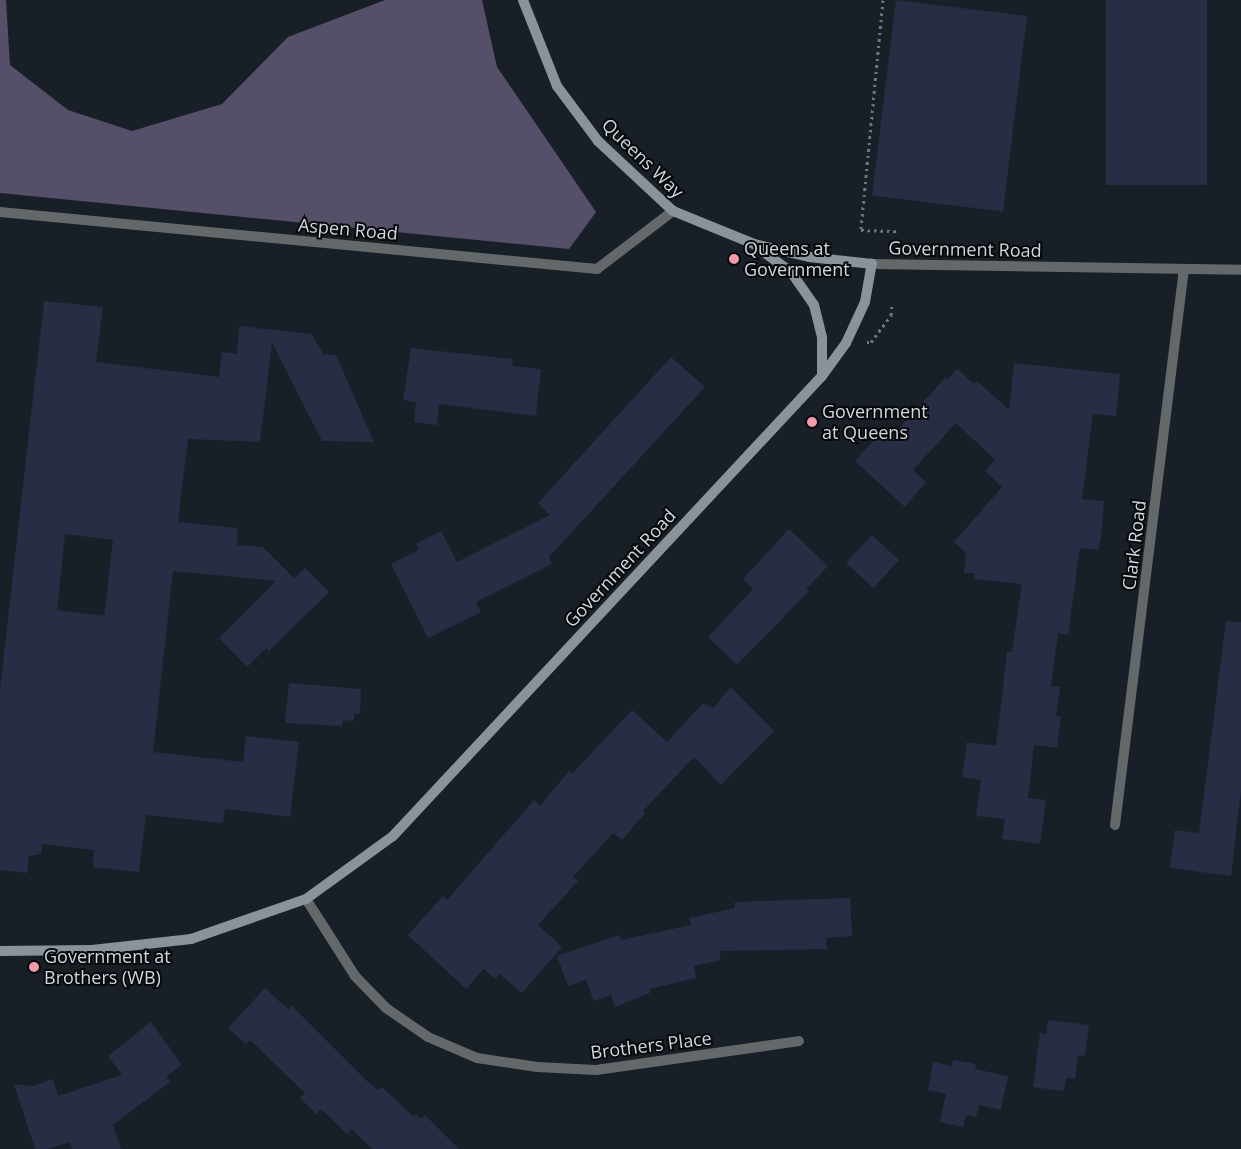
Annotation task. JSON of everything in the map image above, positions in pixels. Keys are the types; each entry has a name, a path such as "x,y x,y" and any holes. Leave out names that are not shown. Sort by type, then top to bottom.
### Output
{"street":[{"name":"Queens Way","path":"523,0 557,86 598,141 674,211 754,244 809,257 872,264"},
{"name":"Aspen Road","path":"0,212 596,269 674,211"},
{"path":"754,244 791,272 814,305 822,338 822,376"},
{"name":"Government Road","path":"0,951 92,950 191,939 306,899 393,836 822,376 846,343 860,316 872,264 1241,270"},
{"name":"Clark Road","path":"1115,824 1184,269"},
{"name":"Brothers Place","path":"306,899 355,976 386,1008 428,1037 478,1058 537,1067 596,1070 799,1041"}],"path":[{"path":"883,0 860,230 899,231"}],"shaded area":[{"path":"0,0 6,0 10,65 68,110 132,131 222,104 288,37 385,0 482,0 497,67 596,212 569,249 0,193"}],"building":[{"path":"896,0 1027,16 1003,212 872,196"},
{"path":"1106,0 1207,0 1207,185 1106,185"},
{"path":"44,301 103,307 96,362 219,377 222,352 237,354 239,326 312,334 323,354 336,355 374,442 322,441 272,343 260,442 188,439 178,522 238,528 237,545 263,547 294,578 305,568 329,592 269,651 266,648 247,667 219,638 276,581 173,571 153,752 243,762 246,736 299,742 290,817 225,809 223,823 146,815 139,872 93,867 94,850 42,844 41,854 29,856 27,873 0,870 0,689","holes":["65,534 113,540 104,616 57,610"]},
{"path":"411,348 513,359 512,366 541,369 536,416 439,404 437,425 414,422 416,402 403,400"},
{"path":"671,357 705,387 549,557 552,564 476,602 481,612 428,638 391,564 419,550 416,544 441,531 457,562 550,515 538,503"},
{"path":"1014,363 1120,374 1116,416 1093,414 1082,499 1104,501 1101,539 1098,550 1080,548 1068,635 1058,633 1051,686 1060,687 1056,716 1061,717 1057,748 1034,745 1028,798 1046,800 1040,844 1002,839 1005,819 976,816 981,780 962,777 967,742 996,746 1007,652 1012,652 1022,584 974,579 975,573 964,573 966,553 954,542 1002,487 985,471 995,460 956,423 913,470 926,482 905,507 855,461 884,429 892,436 946,377 948,379 957,369 974,384 977,381 1009,410"},
{"path":"789,529 828,566 806,589 809,591 737,665 708,637 753,589 743,579"},
{"path":"872,535 899,560 873,588 846,563"},
{"path":"1226,621 1241,622 1241,791 1231,876 1170,868 1175,830 1199,833"},
{"path":"289,683 361,689 360,714 354,714 354,721 343,720 342,726 285,723"},
{"path":"731,687 774,731 721,785 694,757 643,811 645,813 622,840 613,833 573,877 578,881 538,925 562,947 522,993 500,974 495,979 484,969 466,989 408,935 443,896 447,900 534,800 540,806 569,771 572,774 632,710 667,742 703,703 713,708"},
{"path":"850,898 852,936 826,938 827,949 719,951 721,960 694,966 696,978 649,989 650,993 615,1007 611,995 594,1001 586,980 568,986 557,956 619,935 621,940 691,925 689,918 735,908 735,902"},
{"path":"265,988 289,1009 292,1006 368,1082 378,1090 382,1087 414,1117 416,1114 421,1119 425,1115 459,1149 372,1149 351,1129 347,1134 321,1109 316,1114 300,1098 305,1093 250,1040 246,1044 228,1028"},
{"path":"1048,1020 1089,1025 1085,1056 1078,1055 1075,1079 1066,1078 1064,1091 1033,1087 1040,1033 1046,1034"},
{"path":"151,1022 182,1065 166,1077 170,1082 113,1125 121,1149 72,1149 70,1142 47,1149 35,1149 14,1084 32,1086 53,1079 58,1096 122,1075 108,1056"},
{"path":"953,1060 976,1064 975,1069 1008,1076 1001,1110 979,1105 976,1117 966,1115 963,1127 940,1122 946,1094 928,1090 933,1062 952,1066"}],"place":[{"name":"Queens at Government","path":"734,259"},
{"name":"Government at Queens","path":"812,422"},
{"name":"Government at Brothers (WB)","path":"34,967"}]}
